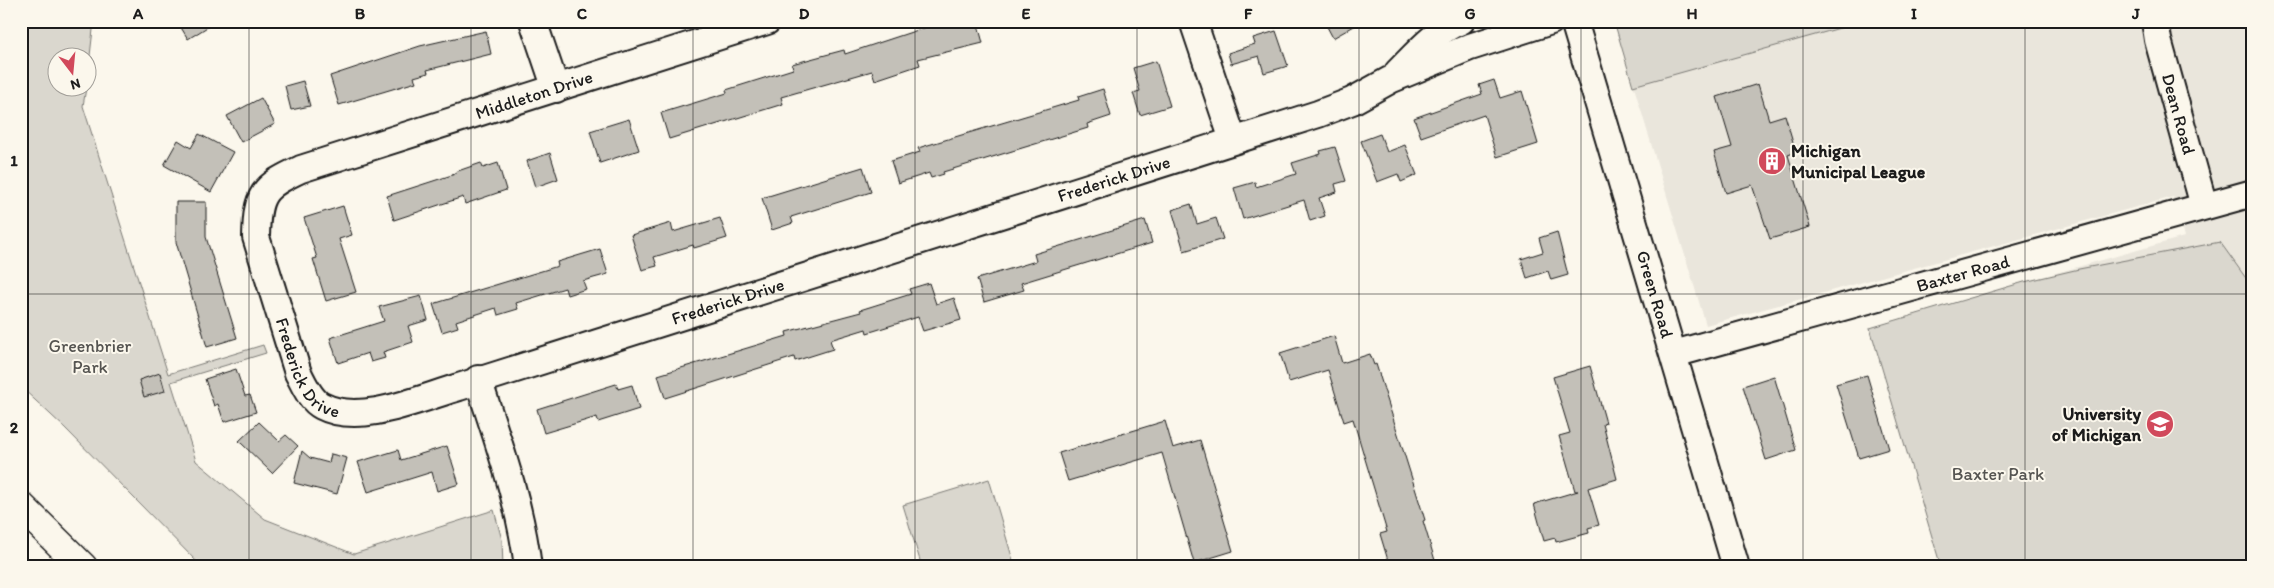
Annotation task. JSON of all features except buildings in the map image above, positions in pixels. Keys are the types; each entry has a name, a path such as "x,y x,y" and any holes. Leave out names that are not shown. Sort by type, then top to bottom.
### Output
{"highway":[{"path":"21,506 82,567"}],"street":[{"path":"533,21 556,89"},
{"name":"Middleton Drive","path":"301,169 767,21"},
{"path":"1193,21 1233,140"},
{"name":"Frederick Drive","path":"1390,80 1424,45 1453,24 1461,21"},
{"name":"Frederick Drive","path":"301,169 275,181 261,199 257,216 256,237 298,373 307,391 320,406 336,411 355,413 377,411 1327,111 1352,101 1390,80 1470,47 1551,21"},
{"name":"Green Road","path":"1574,21 1736,567"},
{"name":"Dean Road","path":"2155,21 2158,40 2204,206"},
{"name":"Baxter Road","path":"1674,354 2253,193"},
{"path":"478,379 516,501 523,528 528,567"}],"shaded area":[{"path":"1614,21 2253,21 2253,567 2024,282 2184,237 2173,197 1706,325"}],"green space":[{"name":"Greenbrier Park","path":"21,21 94,21 91,48 48,48 48,98 84,98 83,106 168,374 263,345 266,353 171,382 196,461 265,519 354,554 494,510 502,540 503,567 202,567 65,428 21,387"},
{"path":"1614,21 1865,21 1633,86"},
{"name":"Baxter Park","path":"2220,242 2253,288 2253,567 1941,567 1870,328 2024,282 2079,269"},
{"path":"989,479 1015,567 922,567 903,505"}],"place":[{"name":"Michigan Municipal League","path":"1772,161"},
{"name":"University of Michigan","path":"2160,424"}]}
